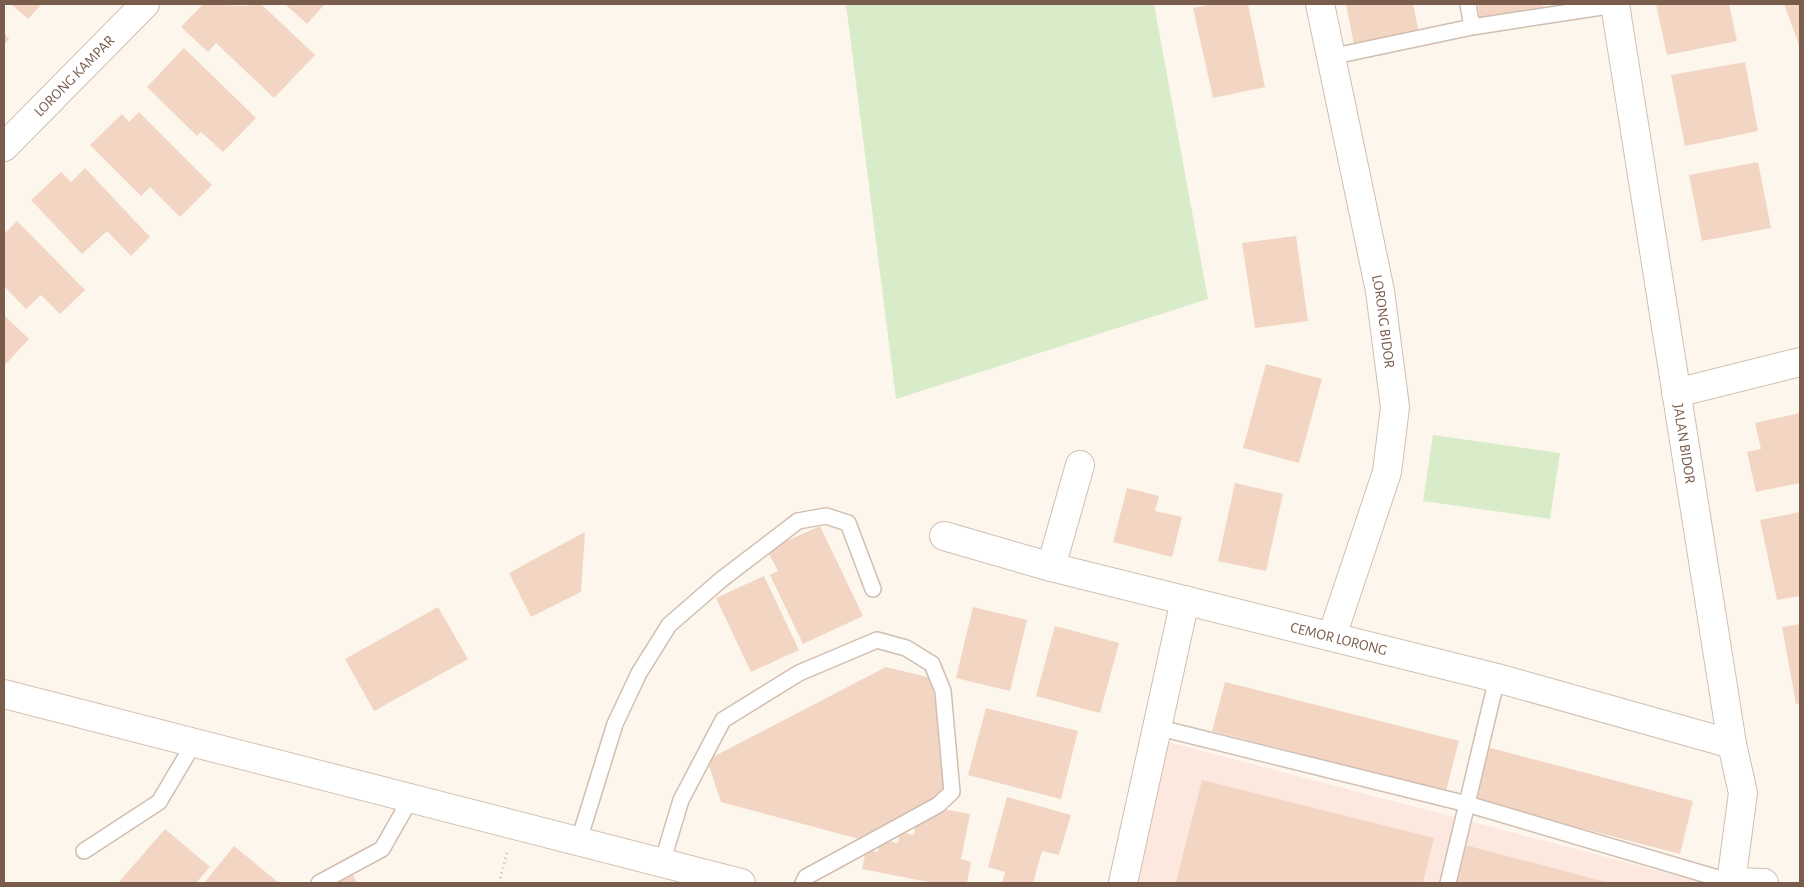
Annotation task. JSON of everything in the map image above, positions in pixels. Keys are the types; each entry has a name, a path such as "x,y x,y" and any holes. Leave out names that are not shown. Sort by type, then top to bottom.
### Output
{"street":[{"name":"LORONG KAMPAR","path":"4,147 145,4"},
{"name":"LORONG BIDOR","path":"1320,4 1380,291 1395,407 1387,472 1332,636"},
{"name":"JALAN BIDOR","path":"1615,4 1732,744 1743,793 1731,883"},
{"path":"1676,393 1800,362"},
{"path":"1051,567 1080,465"},
{"name":"CEMOR LORONG","path":"944,536 1051,567 1497,678 1732,744"},
{"path":"1130,882 1156,727 1185,600"},
{"path":"4,694 571,838 739,883"},
{"path":"1731,883 1764,883"}],"lane":[{"path":"1468,4 1472,27"},
{"path":"1330,57 1472,27 1615,4"},
{"path":"571,838 615,724 639,673 669,625 722,579 798,521 826,516 848,523 873,589"},
{"path":"662,862 681,800 723,720 799,674 877,640 906,648 932,664 943,692 952,792 938,805 806,877 803,883"},
{"path":"1448,883 1497,678"},
{"path":"1156,727 1467,804 1731,883"},
{"path":"84,851 158,802 194,743"},
{"path":"319,883 382,849 411,798"}],"shaded area":[{"path":"1164,741 1705,883 1135,883"}],"green space":[{"path":"846,4 1154,4 1208,299 896,399"},
{"path":"1433,435 1560,453 1550,519 1423,501"}],"building":[{"path":"11,4 42,4 28,19"},
{"path":"203,4 244,6 261,4 315,55 274,98 216,43 208,52 181,27"},
{"path":"285,4 325,4 307,24"},
{"path":"1214,4 1248,4 1265,87 1213,98 1193,8"},
{"path":"1346,4 1413,4 1421,43 1356,55"},
{"path":"1478,4 1543,4 1546,20 1481,30"},
{"path":"1656,4 1729,4 1737,41 1667,55"},
{"path":"1784,4 1800,4 1800,48"},
{"path":"4,33 9,39 4,45"},
{"path":"184,48 256,118 223,152 201,132 197,136 147,87"},
{"path":"1745,62 1758,131 1685,146 1671,75"},
{"path":"139,112 212,185 180,217 150,187 141,196 90,145 122,114 129,122"},
{"path":"1758,162 1771,228 1702,241 1689,175"},
{"path":"85,168 150,237 131,256 107,231 82,254 31,200 61,172 71,182"},
{"path":"17,221 85,290 60,314 41,295 26,309 4,286 4,234"},
{"path":"1296,236 1308,321 1255,328 1242,243"},
{"path":"4,315 29,339 4,366"},
{"path":"1266,364 1322,379 1299,463 1243,448"},
{"path":"1800,413 1800,483 1756,492 1747,452 1761,449 1755,423"},
{"path":"1235,483 1283,494 1266,571 1218,561"},
{"path":"1127,488 1159,496 1155,511 1182,517 1172,557 1113,542"},
{"path":"1800,512 1800,596 1777,600 1760,520"},
{"path":"820,526 863,616 803,644 770,575 778,571 767,550"},
{"path":"585,532 581,592 531,617 509,573"},
{"path":"764,576 799,650 751,672 716,598"},
{"path":"438,607 468,659 374,711 345,659"},
{"path":"973,607 1027,620 1010,691 956,678"},
{"path":"1800,624 1800,703 1796,704 1782,627"},
{"path":"1055,626 1119,643 1100,713 1036,696"},
{"path":"886,667 931,678 951,789 859,839 721,802 707,760"},
{"path":"1225,682 1459,741 1446,791 1212,731"},
{"path":"986,708 1078,731 1061,799 968,775"},
{"path":"1487,747 1693,801 1680,854 1473,800"},
{"path":"1202,780 1434,838 1423,883 1176,882"},
{"path":"1007,797 1071,815 1059,855 1042,851 1033,883 1002,883 1005,872 988,867"},
{"path":"938,808 970,814 961,859 971,862 967,883 933,883 862,869 866,850 878,852 880,840 898,843 900,832 914,835 917,817"},
{"path":"165,829 210,867 196,883 118,883"},
{"path":"1461,844 1610,883 1451,883"},
{"path":"234,846 279,883 204,883"},
{"path":"353,875 357,883 335,883"}]}
